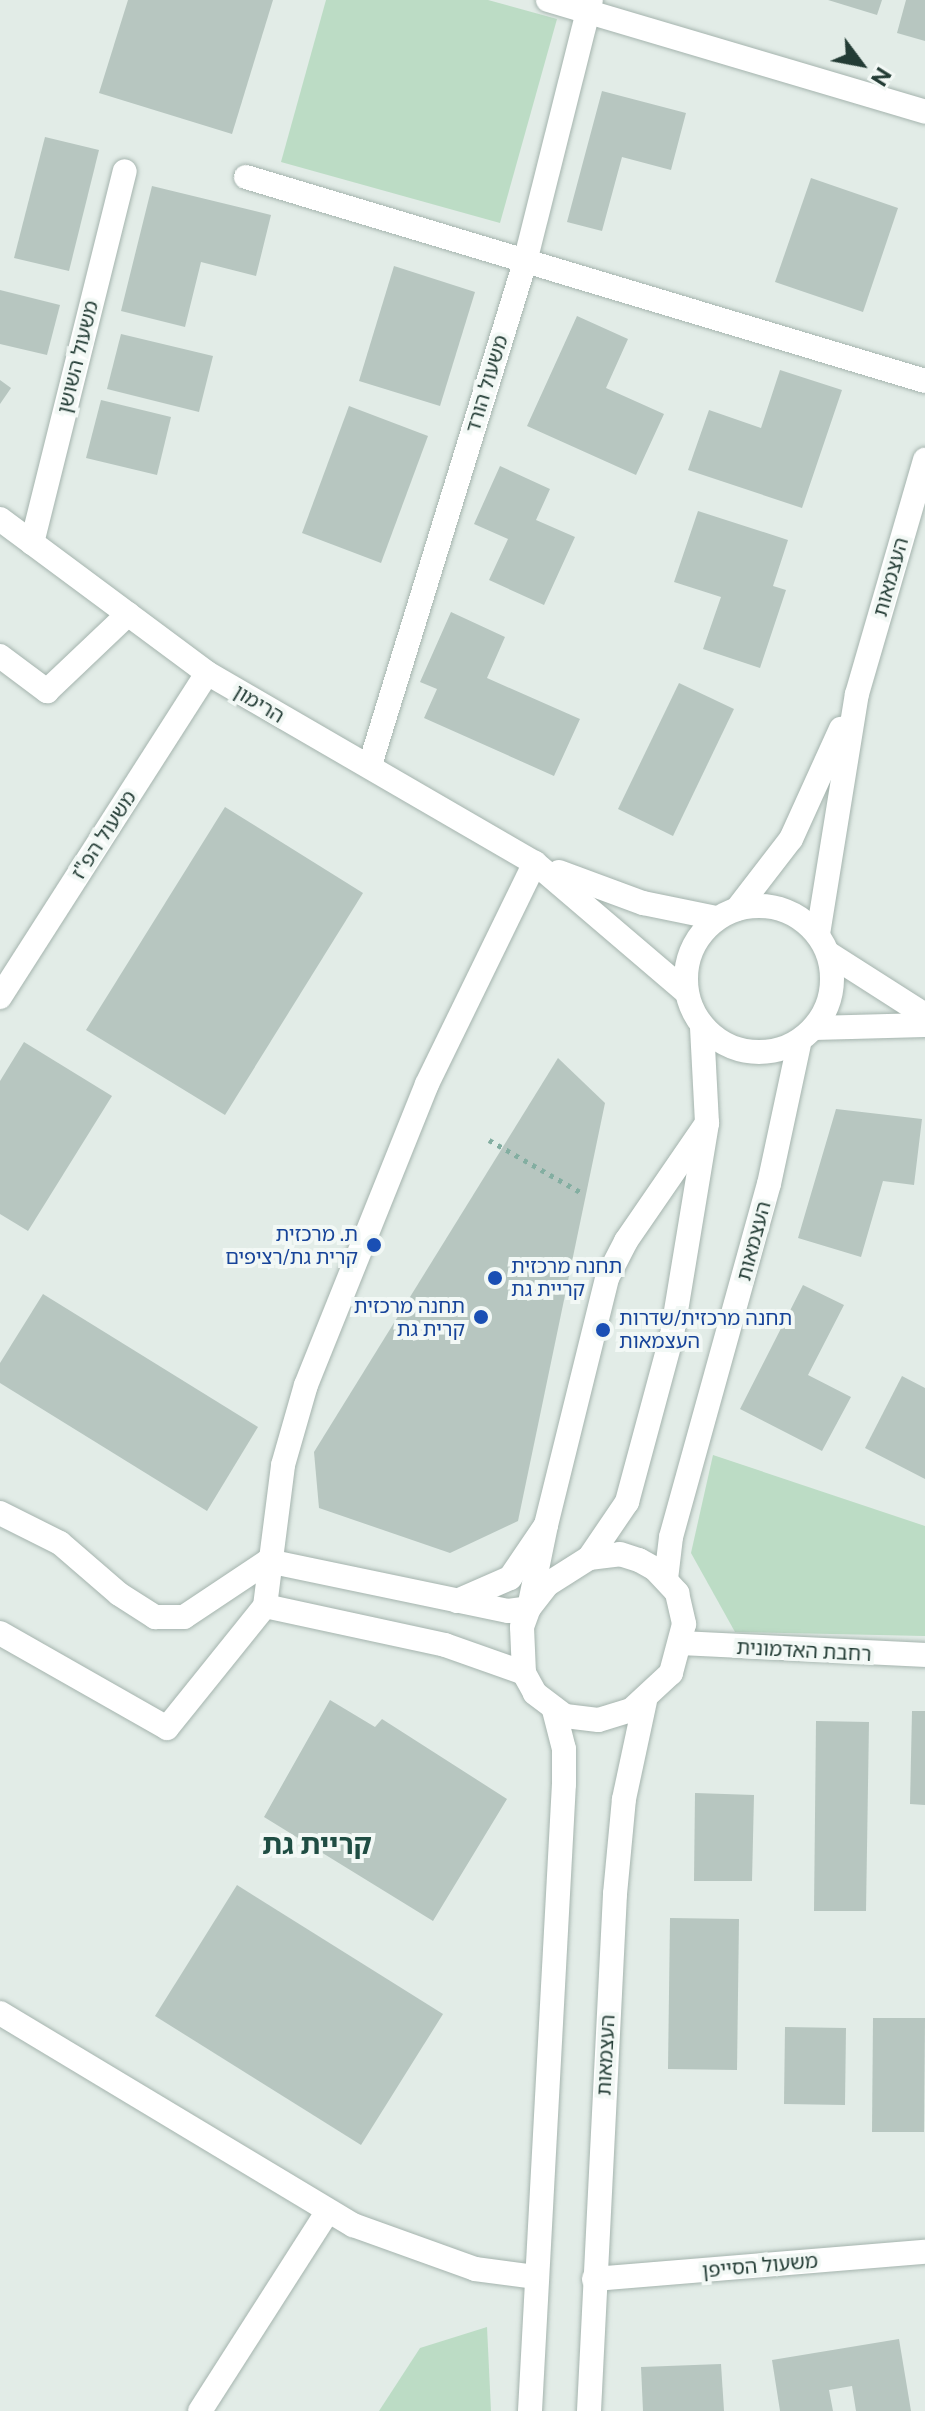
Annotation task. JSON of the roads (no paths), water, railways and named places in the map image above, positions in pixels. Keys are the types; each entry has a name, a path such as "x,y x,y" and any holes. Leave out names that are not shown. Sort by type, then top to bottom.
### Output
{"street":[{"path":"548,0 589,7 925,112"},
{"name":"משעול הורד","path":"370,765 525,262 589,7"},
{"name":"משעול השושן","path":"32,543 125,171"},
{"path":"246,177 925,381"},
{"name":"העצמאות","path":"727,913 791,839 857,694 925,460"},
{"name":"הרימון","path":"0,519 207,673 535,863 686,992"},
{"path":"0,656 47,691 128,614"},
{"name":"משעול הפ\"ז","path":"0,997 207,673"},
{"name":"העצמאות","path":"823,943 857,694"},
{"path":"0,1633 167,1728 265,1606 268,1561 289,1434 450,1032 535,863"},
{"name":"הרימון","path":"535,863 643,903 727,913"},
{"path":"925,1015 823,943 782,909 727,913 691,950 686,992 702,1026 718,1041 748,1051 780,1049 807,1034 925,1025"},
{"path":"807,1034 831,993 823,943"},
{"path":"529,1608 548,1584 589,1558 627,1502 650,1427 672,1335 707,1123 702,1026"},
{"name":"העצמאות","path":"666,1579 671,1537 769,1184 807,1034"},
{"path":"530,2411 564,1749 554,1710 524,1673 520,1645 607,1278 626,1241 707,1123"},
{"path":"0,1513 60,1543 119,1594 155,1617 184,1617 268,1561 485,1609 529,1608"},
{"path":"449,1602 468,1600 510,1578 546,1525"},
{"path":"554,1710 598,1720 645,1701 671,1673 682,1643 682,1609 666,1579 620,1554 589,1558"},
{"path":"265,1606 445,1645 524,1673"},
{"name":"רחבת האדמונית","path":"682,1643 925,1655"},
{"name":"העצמאות","path":"589,2411 615,1894 624,1799 645,1701"},
{"path":"0,2013 353,2225 475,2269 536,2277"},
{"path":"200,2411 328,2211"},
{"name":"משעול הסייפן","path":"594,2279 925,2252"}],"place":[{"name":"ת. מרכזית קרית גת/רציפים","path":"374,1245"},
{"name":"תחנה מרכזית קריית גת","path":"495,1278"},
{"name":"תחנה מרכזית קרית גת","path":"481,1317"},
{"name":"תחנה מרכזית/שדרות העצמאות","path":"603,1330"}],"district":[{"name":"קריית גת","path":"317,1844"}]}
